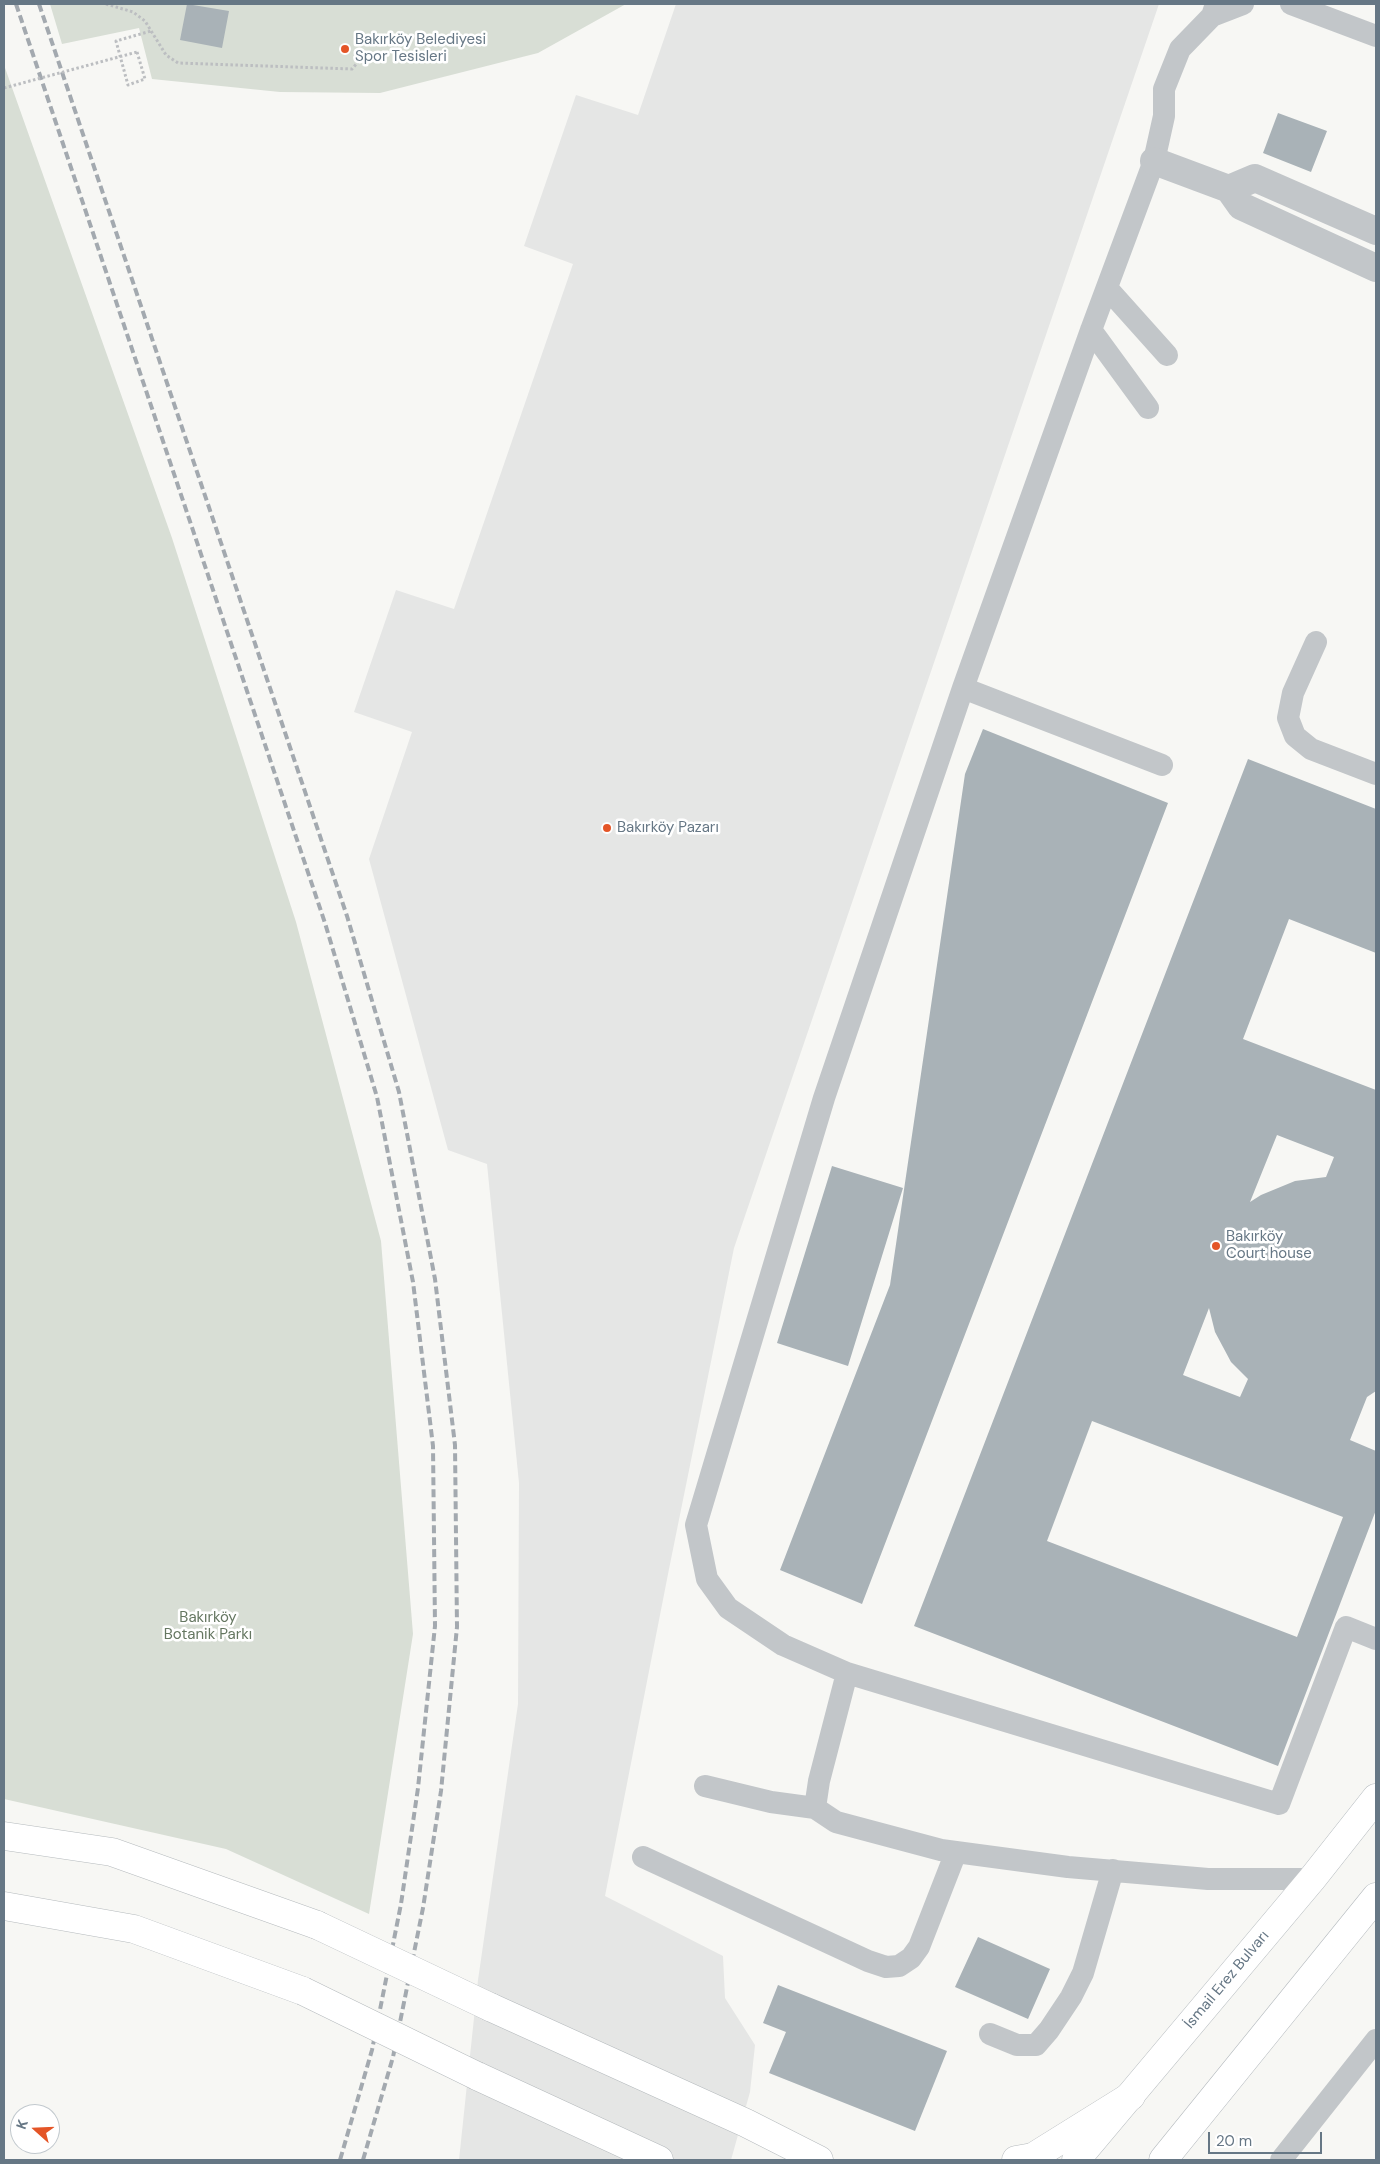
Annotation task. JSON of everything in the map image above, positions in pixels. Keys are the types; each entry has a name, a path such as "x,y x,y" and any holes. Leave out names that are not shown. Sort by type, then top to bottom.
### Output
{"main road":[{"name":"İsmail Erez Bulvarı","path":"1076,2160 1312,1878 1376,1798"},
{"path":"4,1836 112,1852 317,1925 490,2008 746,2123 819,2160"},
{"path":"1162,2160 1376,1897"},
{"path":"4,1906 134,1929 303,1991 477,2076 659,2160"},
{"path":"1016,2160 1033,2156 1131,2096"}],"street":[{"path":"1154,161 1229,189 1241,206 1376,268"},
{"path":"1229,189 1255,178 1376,231"}],"lane":[{"path":"1243,4 1214,10 1180,48 1169,74 1164,89 1164,116 1154,161 1091,330 963,688 824,1098 696,1525 707,1580 728,1608 783,1645 847,1673 1279,1804 1346,1627 1376,1639"},
{"path":"1291,4 1376,36"},
{"path":"1108,288 1167,355"},
{"path":"1091,330 1148,408"},
{"path":"1316,642 1293,693 1288,718 1295,736 1311,748 1376,774"},
{"path":"963,688 1162,765"},
{"path":"815,1808 819,1781 847,1673"},
{"path":"705,1786 771,1802 815,1808 836,1822 942,1850 1068,1867 1208,1879 1312,1878"},
{"path":"643,1857 868,1961 886,1967 899,1966 911,1958 919,1946 956,1852"},
{"path":"990,2034 1017,2045 1036,2045 1049,2030 1072,1997 1083,1973 1113,1870"},
{"path":"1281,2160 1376,2040"}],"path":[{"path":"106,4 133,12 145,20 166,55 178,62 352,69 359,61 362,51"},
{"path":"4,88 137,52 145,78 128,86 116,42 151,31"}],"shaded area":[{"path":"676,4 1159,4 734,1248 669,1569 605,1896 723,1956 725,1998 755,2045 750,2092 731,2160 459,2160 478,1980 518,1704 519,1483 487,1164 448,1150 369,859 412,732 354,712 396,590 454,609 573,264 524,246 576,95 638,115"}],"green space":[{"name":"Bakırköy Belediyesi Spor Tesisleri","path":"50,4 626,4 538,53 380,93 280,92 152,79 139,28 62,44"},
{"name":"Bakırköy Botanik Parkı","path":"4,65 172,538 296,922 381,1241 413,1634 369,1914 226,1849 4,1799"}],"building":[{"path":"187,4 229,11 222,48 180,40"},
{"path":"1278,113 1327,131 1311,172 1263,153"},
{"path":"983,729 1168,803 862,1604 780,1570 890,1285 965,774"},
{"path":"1248,759 1376,809 1376,953 1289,919 1243,1039 1376,1090 1376,1391 1367,1397 1350,1440 1376,1451 1376,1510 1278,1766 914,1626","holes":["1277,1135 1334,1157 1326,1177 1295,1181 1261,1195 1250,1202","1209,1308 1215,1332 1231,1362 1248,1379 1240,1397 1183,1375","1092,1421 1343,1517 1297,1637 1047,1541"]},
{"path":"832,1166 903,1188 848,1366 777,1343"},
{"path":"978,1937 1050,1969 1028,2019 955,1987"},
{"path":"778,1985 947,2051 915,2131 769,2073 786,2032 763,2023"}],"railway":[{"path":"16,4 325,923 377,1097 413,1282 433,1446 435,1626 418,1788 401,1904 372,2050 340,2160"},
{"path":"39,4 347,916 399,1092 435,1279 455,1445 457,1627 441,1791 423,1908 393,2057 363,2160"}],"place":[{"name":"Bakırköy Belediyesi Spor Tesisleri","path":"345,49"},
{"name":"Bakırköy Pazarı","path":"607,828"},
{"name":"Bakırköy Court house","path":"1216,1246"}]}
